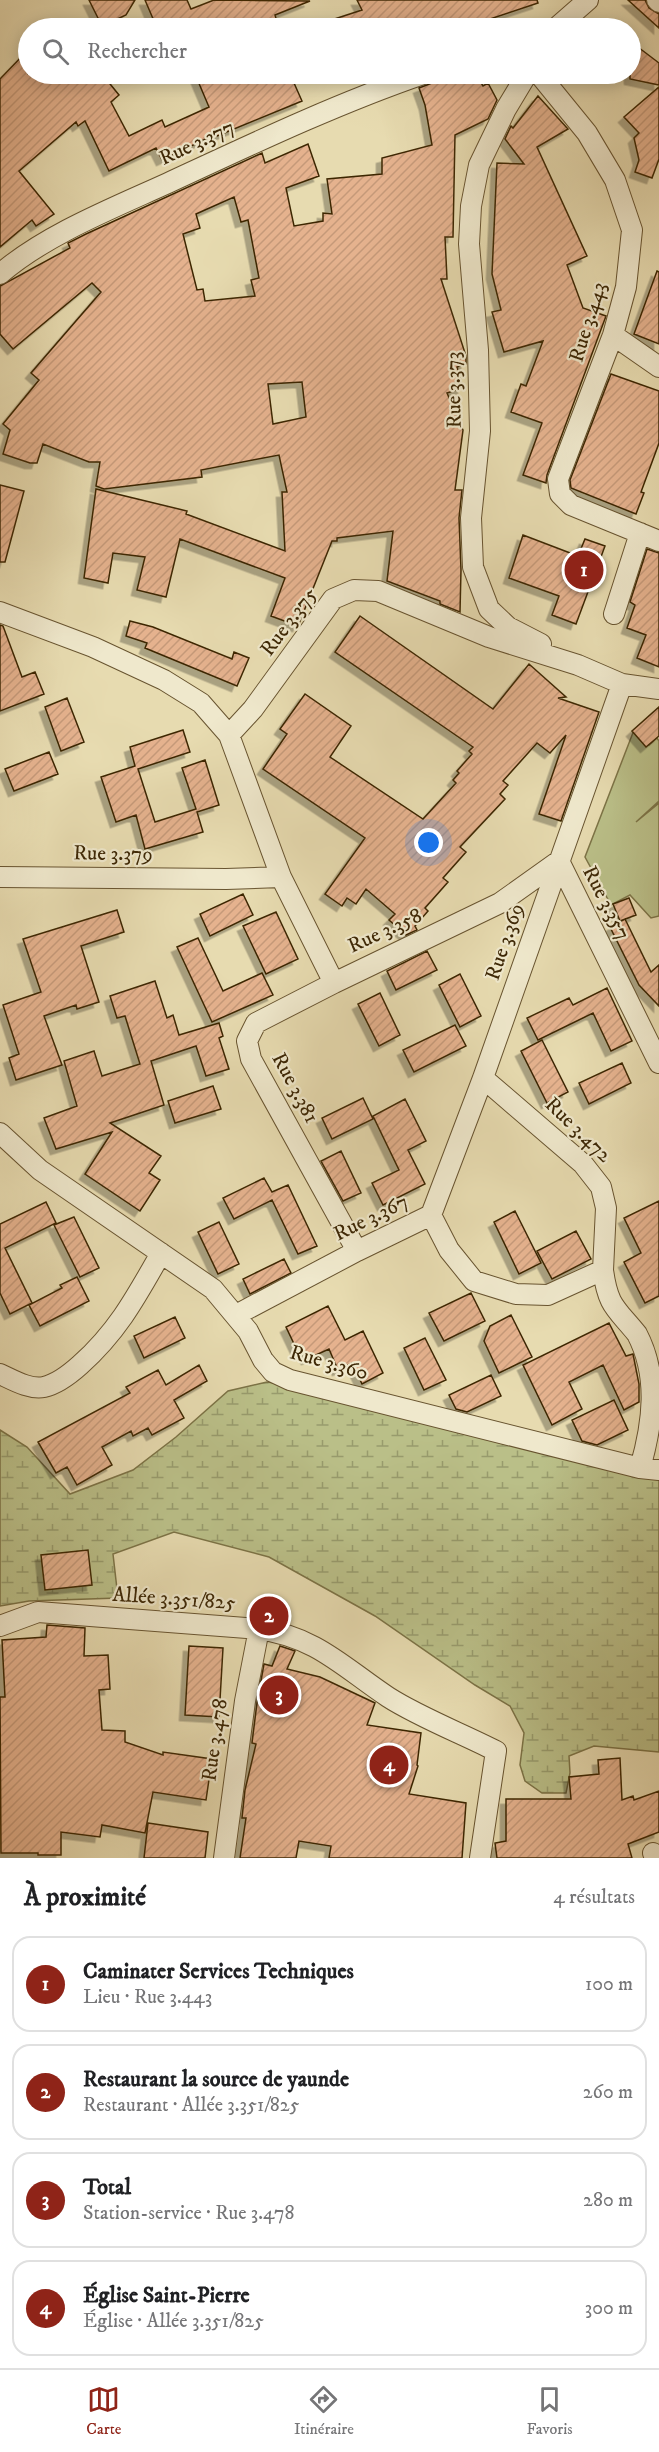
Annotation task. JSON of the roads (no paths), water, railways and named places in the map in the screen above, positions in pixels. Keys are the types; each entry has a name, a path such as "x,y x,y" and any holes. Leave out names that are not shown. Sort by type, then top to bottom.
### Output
{"street":[{"path":"567,18 588,0"},
{"name":"Rue 3.377","path":"0,274 11,264 77,225 268,137 394,84"},
{"name":"Rue 3.373","path":"521,84 506,109 479,165 471,206 469,244 478,350 480,431 471,519 473,559 479,586 489,609 508,627 578,665"},
{"name":"Rue 3.443","path":"547,84 587,133 615,180 632,230 626,287 613,335 558,479 560,494 571,505 653,535"},
{"path":"613,335 659,367"},
{"path":"614,614 653,535"},
{"name":"Rue 3.375","path":"229,735 253,709 333,599 354,590 378,591 489,637 578,665 622,684 659,689"},
{"path":"0,612 93,647 164,680 201,703 229,735"},
{"name":"Rue 3.369","path":"431,1215 483,1077 622,684"},
{"name":"Rue 3.358","path":"229,735 281,877 334,983 500,903 559,861"},
{"name":"Rue 3.357","path":"559,861 659,1063"},
{"name":"Rue 3.379","path":"0,877 226,879 281,877"},
{"name":"Rue 3.381","path":"334,983 256,1023 247,1041 251,1059 357,1251"},
{"name":"Rue 3.472","path":"483,1077 584,1164 601,1186 606,1208 603,1270"},
{"name":"Rue 3.360","path":"0,1133 40,1170 213,1288 236,1315 273,1372 290,1380 650,1469"},
{"name":"Rue 3.367","path":"236,1315 431,1215 449,1250 474,1281 516,1294 548,1295 603,1270"},
{"path":"0,1374 27,1386 44,1387 69,1375 101,1346 122,1320 161,1253"},
{"path":"603,1270 606,1291 616,1312 638,1335 649,1353 657,1380 650,1469"},
{"name":"Allée 3.351/825","path":"0,1626 38,1612 259,1629 284,1633 333,1656 390,1698 496,1751 480,1858"},
{"name":"Rue 3.478","path":"224,1858 245,1701 259,1629"}],"place":[{"name":"Caminater Services Techniques","path":"584,570"},
{"name":"Restaurant la source de yaunde","path":"269,1616"},
{"name":"Total","path":"279,1695"},
{"name":"Église Saint-Pierre","path":"389,1765"}]}
